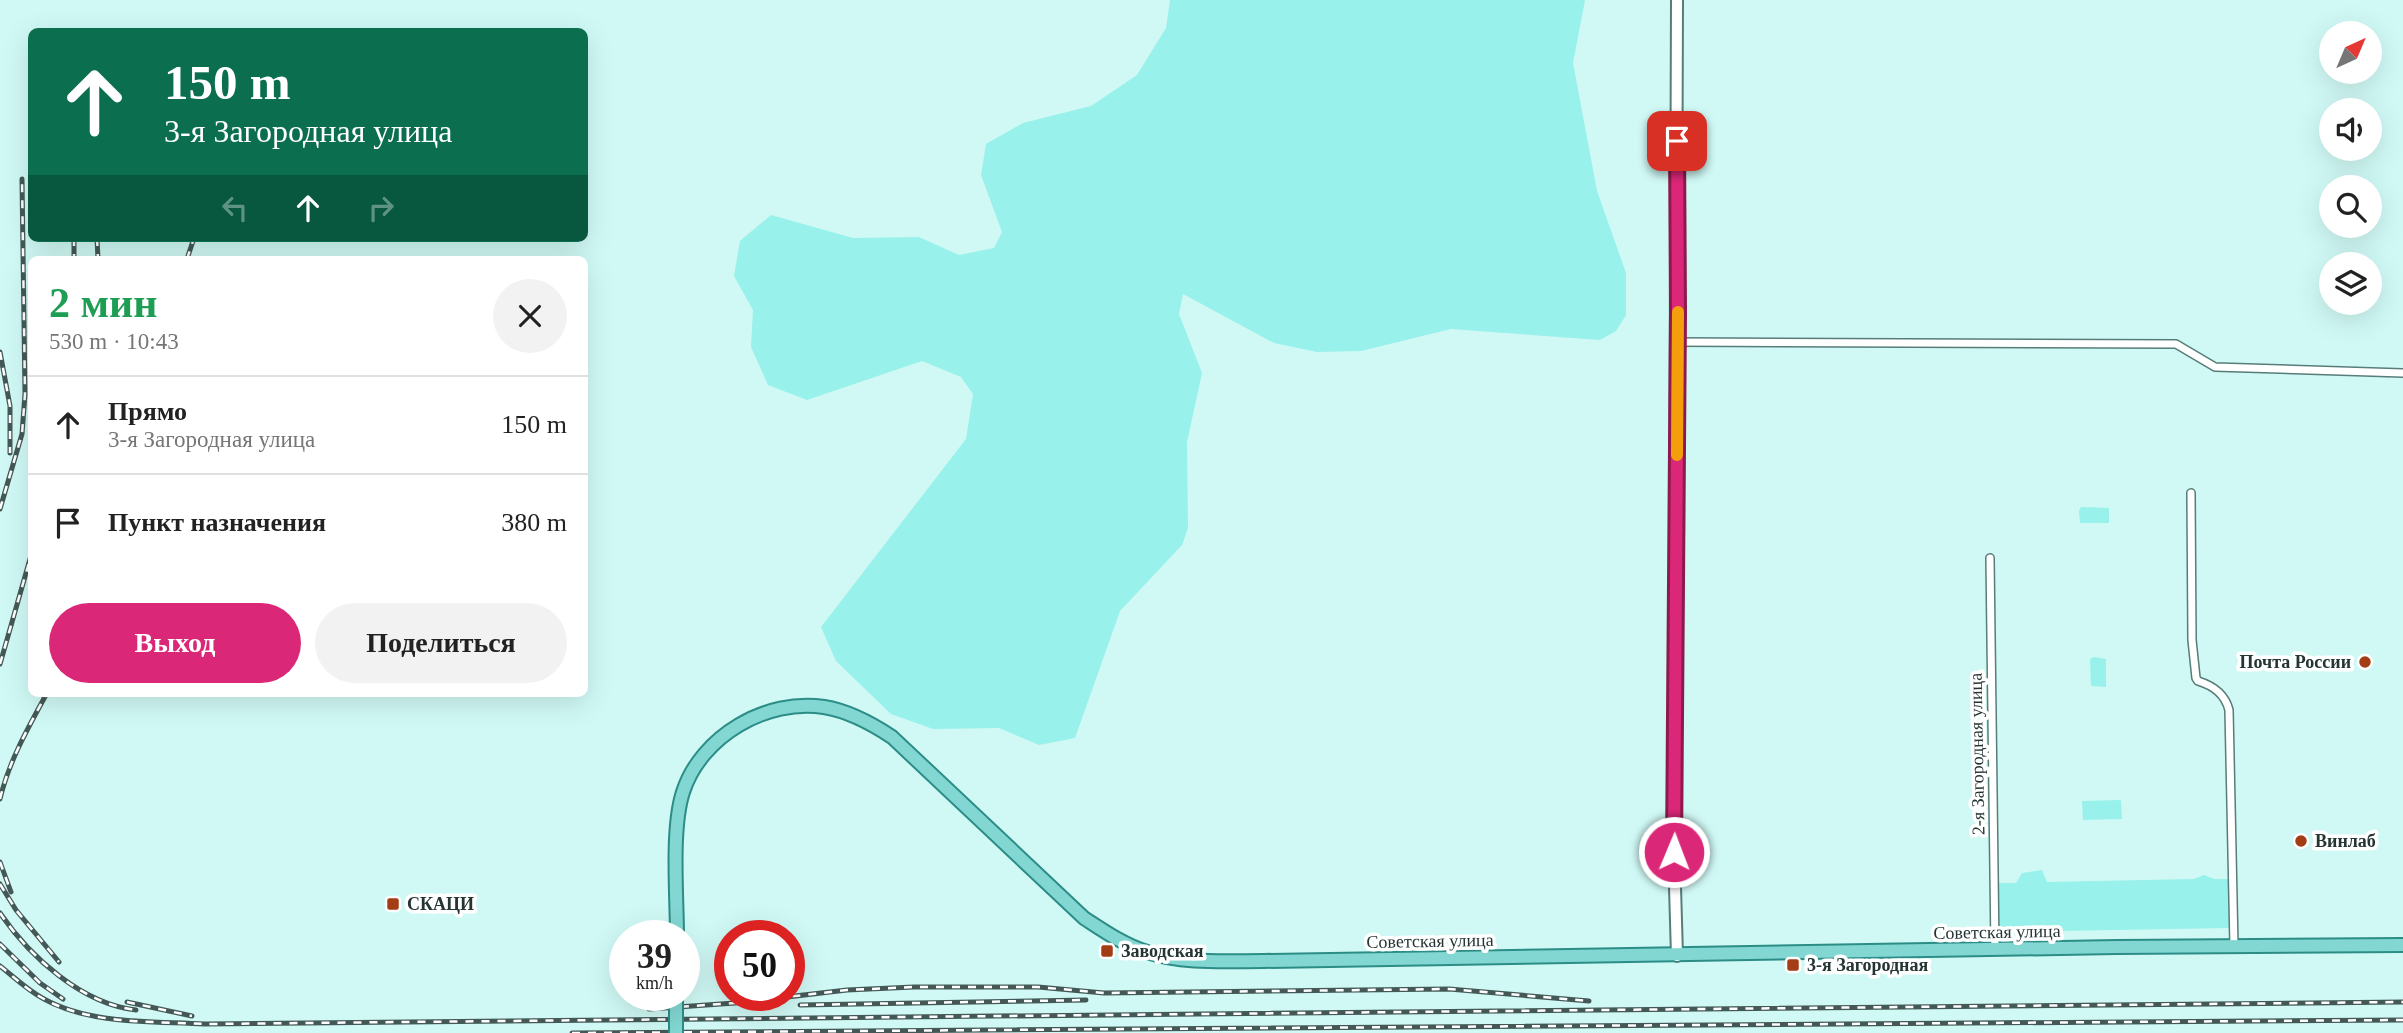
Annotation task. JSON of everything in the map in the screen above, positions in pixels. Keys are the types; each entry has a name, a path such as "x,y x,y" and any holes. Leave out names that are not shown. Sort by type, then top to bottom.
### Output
{"main road":[{"path":"1677,0 1678,342 1674,852 1677,956"},
{"name":"Советская улица","path":"677,920 677,822 688,778 699,760 719,740 746,720 779,708 822,707 872,723 892,737 1084,918 1111,936 1148,953 1206,961 2403,945"},
{"path":"676,1011 676,1033"}],"street":[{"path":"1678,342 2176,344 2215,367 2403,373"},
{"path":"2191,493 2192,640 2196,678 2211,685 2227,701 2229,710 2234,947"},
{"name":"2-я Загородная улица","path":"1990,558 1995,950"}],"shaded area":[{"path":"1170,0 1585,0 1573,63 1597,191 1626,273 1626,315 1616,331 1600,340 1451,329 1361,351 1317,352 1274,343 1183,294 1179,314 1202,373 1187,442 1188,528 1182,545 1120,611 1075,738 1039,745 999,728 933,729 891,714 836,661 821,627 966,439 973,394 961,377 922,361 807,400 768,385 751,347 753,310 734,276 740,241 771,215 853,238 919,237 959,255 994,248 1002,232 981,175 986,144 1023,123 1091,106 1137,75 1166,28"},
{"path":"2081,507 2109,508 2109,523 2080,523"},
{"path":"2090,659 2106,659 2106,687 2091,686"},
{"path":"2121,800 2122,819 2083,820 2082,801"},
{"path":"2042,870 2047,882 2194,879 2204,875 2214,879 2230,879 2230,928 1998,932 1998,883 2016,883 2022,873"}],"railway":[{"path":"0,509 22,434 25,394 22,179"},
{"path":"74,242 74,256"},
{"path":"97,242 98,256"},
{"path":"188,256 193,242"},
{"path":"0,352 10,406 10,453"},
{"path":"0,664 28,566"},
{"path":"0,799 14,758 45,697"},
{"path":"0,862 11,892"},
{"path":"0,884 16,910 59,962"},
{"path":"0,913 26,946 59,976 96,998 136,1010"},
{"path":"0,944 40,983 63,999"},
{"path":"0,966 38,995 82,1013 123,1020 205,1024 2403,1002"},
{"path":"700,1005 847,990 914,987 1038,987 1104,993 1449,989 1589,1001"},
{"path":"805,1005 1086,1000"},
{"path":"127,1002 192,1016"},
{"path":"572,1033 2403,1020"}],"slow traffic":[{"path":"1677,455 1678,312"}],"place":[{"name":"Почта России","path":"2365,662"},
{"name":"Винлаб","path":"2301,841"},
{"name":"СКАЦИ","path":"393,904"},
{"name":"Заводская","path":"1107,951"},
{"name":"3-я Загородная","path":"1793,965"}],"route":[{"path":"1674,852 1677,141"}]}
